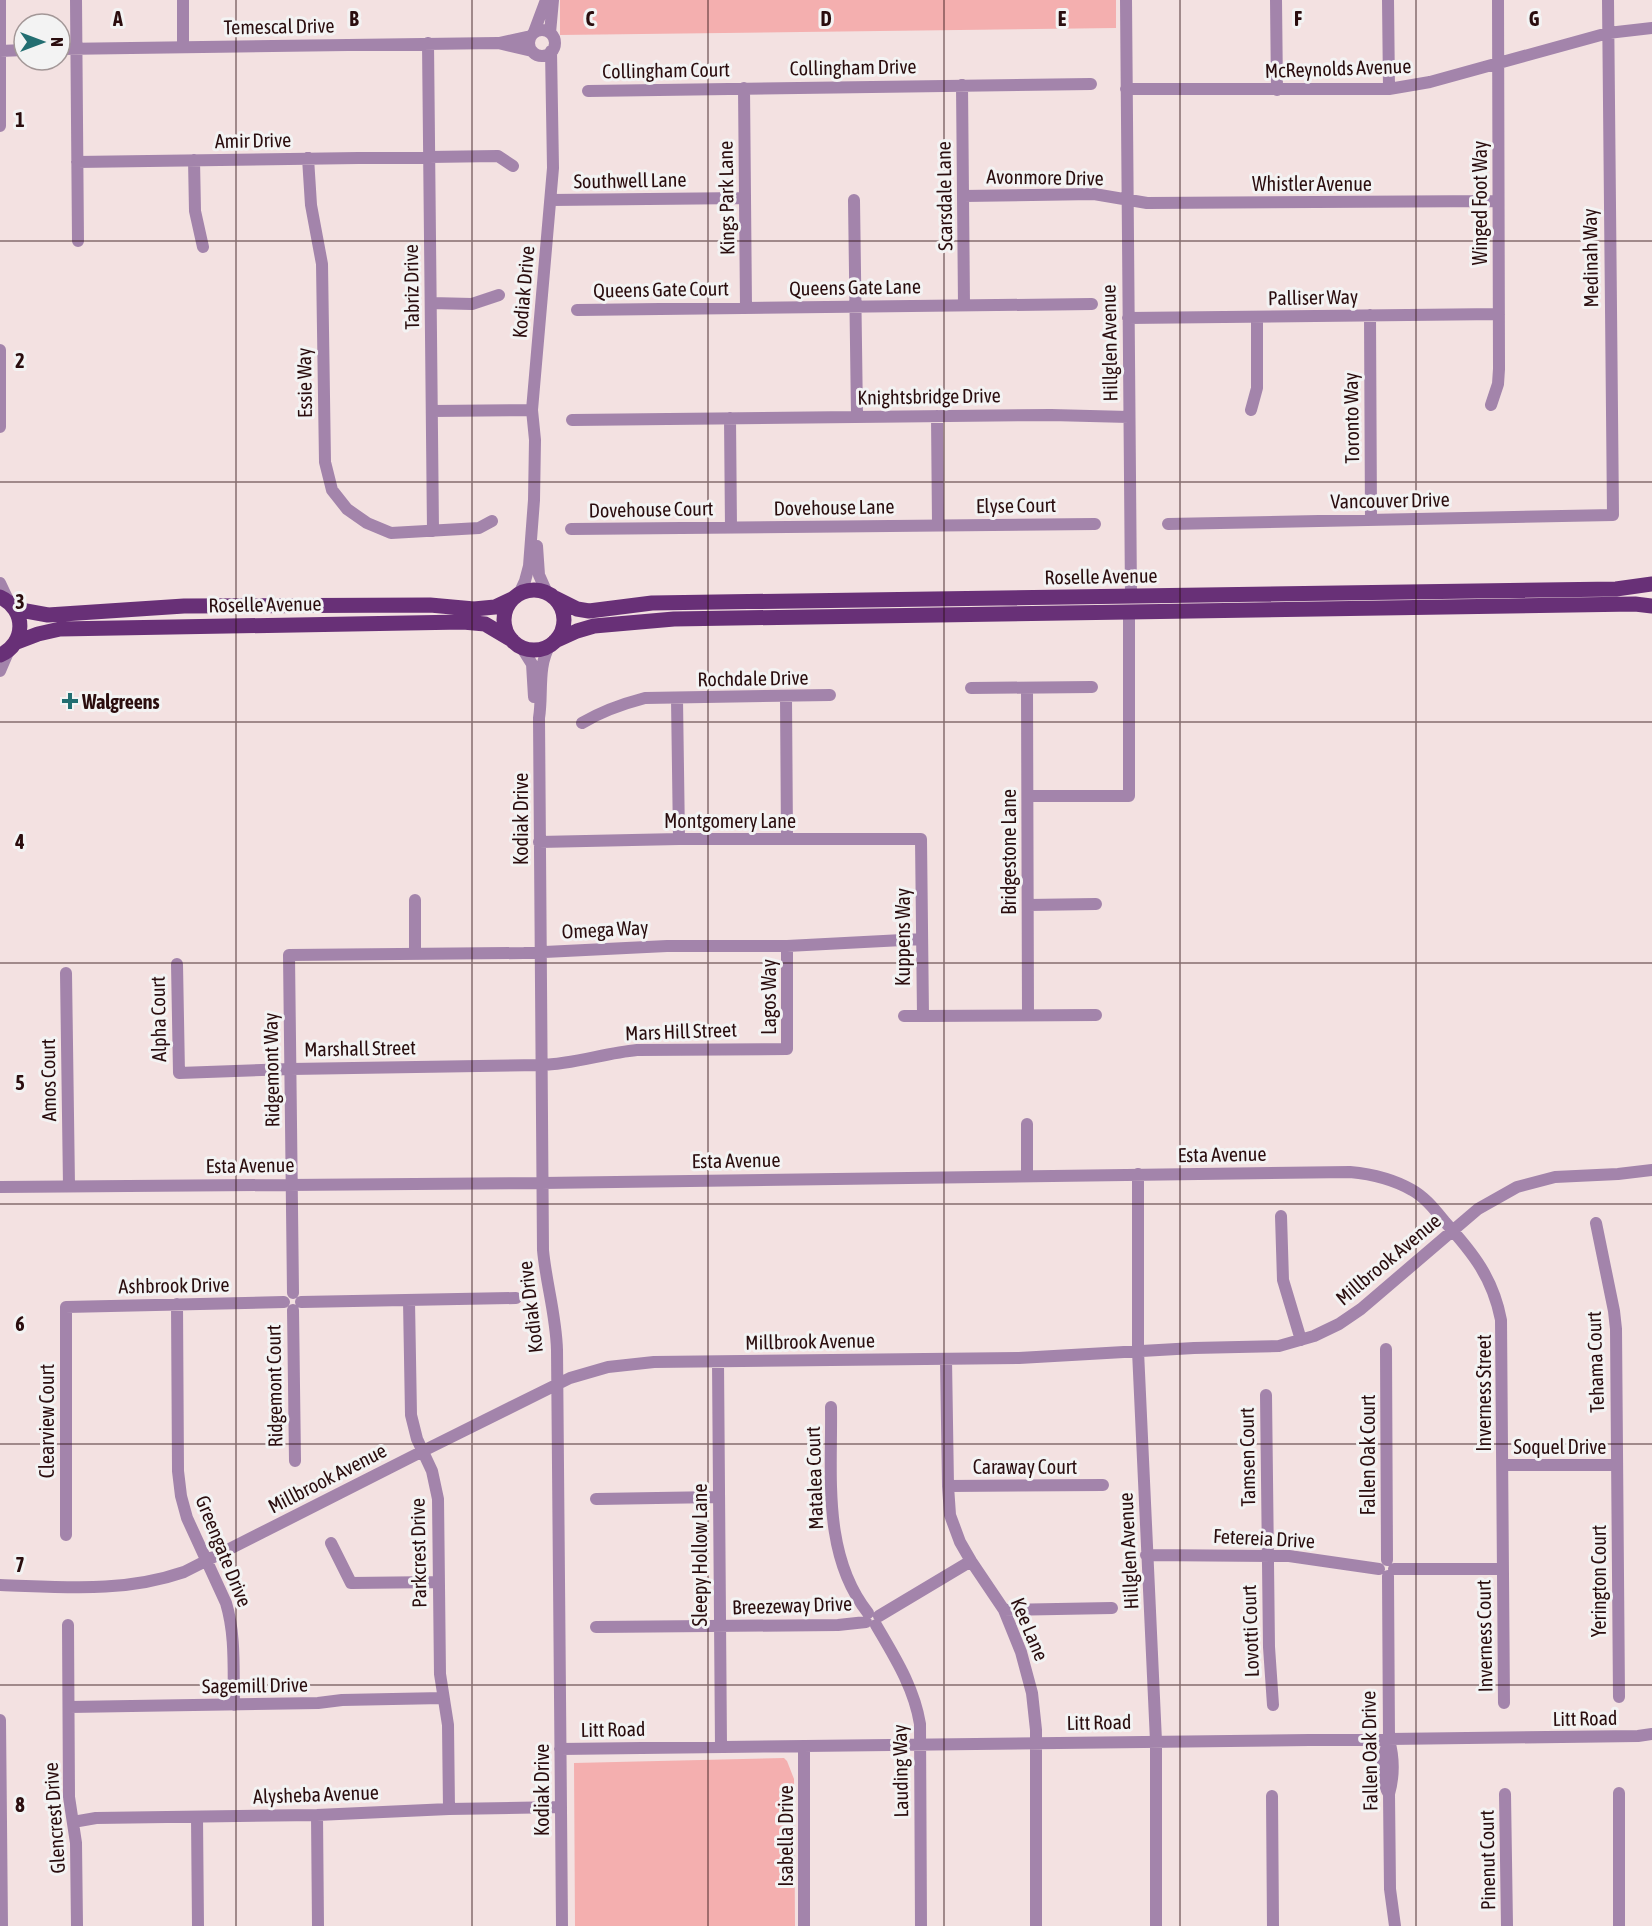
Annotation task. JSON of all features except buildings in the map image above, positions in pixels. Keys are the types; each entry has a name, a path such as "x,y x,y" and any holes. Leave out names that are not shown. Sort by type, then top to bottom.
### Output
{"main road":[{"name":"Roselle Avenue","path":"551,596 577,609 589,611 652,603 1616,589 1652,584"},
{"path":"535,590 551,596 561,608 564,618 561,632 553,643 535,650 517,644 505,629 506,608 516,596 535,590"},
{"name":"Roselle Avenue","path":"8,603 48,615 184,606 430,605 474,609 495,607 516,596"},
{"path":"1040,614 1063,606 1121,604 1129,600 1131,596"},
{"path":"8,603 21,624 9,649"},
{"name":"Roselle Avenue","path":"553,643 594,626 674,619 1635,604 1652,606"},
{"name":"Roselle Avenue","path":"9,649 43,632 60,629 455,622 485,624 517,644"}],"street":[{"path":"0,0 0,126"},
{"path":"76,0 78,241"},
{"path":"183,0 183,47"},
{"path":"546,0 529,44 534,53 544,55 551,51 554,40 550,33 553,0"},
{"name":"Hillglen Avenue","path":"1126,0 1131,596"},
{"path":"1276,0 1277,90"},
{"path":"1388,0 1389,89"},
{"name":"Winged Foot Way","path":"1491,405 1498,384 1499,369 1498,0"},
{"name":"Medinah Way","path":"1608,0 1613,515"},
{"name":"McReynolds Avenue","path":"1126,89 1389,89 1430,82 1608,33 1652,28"},
{"path":"532,34 542,30 550,33"},
{"name":"Temescal Drive","path":"72,49 498,43 532,34"},
{"name":"Tabriz Drive","path":"428,43 434,531"},
{"name":"Temescal Drive","path":"498,43 534,53"},
{"name":"Kodiak Drive","path":"516,596 528,572 534,500 535,440 532,410 553,168 551,51"},
{"name":"Kodiak Drive","path":"534,53 550,87"},
{"name":"Collingham Drive","path":"744,88 1091,84"},
{"name":"Scarsdale Lane","path":"962,85 964,306"},
{"name":"Collingham Court","path":"588,90 744,88"},
{"name":"Kings Park Lane","path":"744,88 746,308"},
{"name":"Amir Drive","path":"77,162 498,156 513,166"},
{"name":"Essie Way","path":"308,158 311,205 322,264 324,462 332,490 347,509 367,524 391,533 479,528 492,521"},
{"path":"194,160 195,211 203,247"},
{"name":"Avonmore Drive","path":"963,195 1094,194 1127,198"},
{"name":"Southwell Lane","path":"551,200 745,198"},
{"name":"Whistler Avenue","path":"1127,198 1147,203 1498,201"},
{"path":"854,200 857,416"},
{"path":"431,303 472,304 499,295"},
{"name":"Queens Gate Lane","path":"746,308 1092,304"},
{"name":"Queens Gate Court","path":"577,310 746,308"},
{"name":"Palliser Way","path":"1128,318 1499,314"},
{"name":"Toronto Way","path":"1370,315 1371,520"},
{"path":"1251,410 1257,388 1257,317"},
{"path":"0,350 0,427"},
{"path":"432,411 532,410"},
{"name":"Knightsbridge Drive","path":"572,420 857,416 1129,417"},
{"path":"937,416 938,525"},
{"path":"730,418 731,528"},
{"name":"Kodiak Drive","path":"534,500 539,575 551,596"},
{"name":"Vancouver Drive","path":"1168,524 1613,515"},
{"name":"Elyse Court","path":"938,525 1095,524"},
{"name":"Dovehouse Lane","path":"731,528 938,525"},
{"name":"Dovehouse Court","path":"571,530 731,528"},
{"path":"0,583 8,603"},
{"path":"1028,796 1129,796 1129,613"},
{"name":"Kodiak Drive","path":"553,643 543,662 539,718 539,842 543,1250 556,1326 562,1926"},
{"name":"Kodiak Drive","path":"517,644 532,664 534,701 539,718"},
{"path":"0,671 9,649"},
{"path":"971,688 1092,687"},
{"name":"Bridgestone Lane","path":"1027,688 1028,1015"},
{"name":"Rochdale Drive","path":"582,723 598,713 645,699 830,695"},
{"path":"786,697 787,839"},
{"path":"677,699 679,839"},
{"name":"Montgomery Lane","path":"539,842 679,839 921,839"},
{"name":"Kuppens Way","path":"921,839 923,1016"},
{"path":"415,900 415,953"},
{"path":"1028,905 1096,904"},
{"name":"Omega Way","path":"289,955 540,952 667,946 787,946 922,939"},
{"name":"Lagos Way","path":"787,946 787,1049"},
{"name":"Ridgemont Way","path":"289,955 292,1184"},
{"name":"Alpha Court","path":"177,964 178,1073"},
{"name":"Amos Court","path":"66,973 69,1186"},
{"path":"904,1016 1096,1015"},
{"name":"Mars Hill Street","path":"541,1065 637,1050 787,1049"},
{"name":"Marshall Street","path":"178,1073 541,1065"},
{"path":"1027,1124 1027,1176"},
{"name":"Millbrook Avenue","path":"0,1585 118,1587 144,1584 166,1578 206,1562 556,1385 590,1371 622,1364 1019,1358 1279,1346 1301,1340 1339,1324 1361,1310 1478,1209 1517,1187 1556,1177 1652,1170"},
{"name":"Esta Avenue","path":"0,1187 542,1183 1350,1172 1366,1174 1413,1190 1453,1230"},
{"name":"Hillglen Avenue","path":"1138,1174 1138,1352 1156,1741 1156,1926"},
{"name":"Millbrook Avenue","path":"1618,1174 1652,1179"},
{"name":"Ridgemont Court","path":"292,1184 295,1461"},
{"path":"1281,1216 1283,1280 1301,1340"},
{"name":"Tehama Court","path":"1596,1223 1616,1329 1617,1465"},
{"name":"Inverness Street","path":"1453,1230 1485,1273 1498,1302 1502,1320 1502,1569"},
{"name":"Ashbrook Drive","path":"66,1307 516,1298"},
{"name":"Parkcrest Drive","path":"409,1301 411,1415 417,1439 432,1471 437,1489 440,1674 448,1725 449,1809"},
{"name":"Greengate Drive","path":"177,1304 179,1484 187,1518 226,1603 230,1617 233,1634 234,1705"},
{"name":"Clearview Court","path":"66,1307 66,1535"},
{"name":"Fallen Oak Court","path":"1386,1349 1387,1569"},
{"name":"Kee Lane","path":"946,1359 948,1503 953,1525 971,1561 1004,1610 1027,1672 1035,1714 1036,1926"},
{"name":"Sleepy Hollow Lane","path":"718,1362 721,1747"},
{"name":"Tamsen Court","path":"1266,1395 1268,1555"},
{"name":"Matalea Court","path":"831,1407 834,1534 845,1572 872,1619"},
{"name":"Soquel Drive","path":"1503,1466 1617,1465"},
{"name":"Yerington Court","path":"1617,1465 1619,1697"},
{"name":"Caraway Court","path":"948,1486 1103,1485"},
{"path":"596,1499 718,1497"},
{"path":"331,1543 351,1583 439,1582"},
{"name":"Fetereia Drive","path":"1146,1555 1268,1555 1310,1558 1387,1569 1502,1569"},
{"name":"Lovotti Court","path":"1268,1555 1269,1647 1273,1705"},
{"name":"Breezeway Drive","path":"596,1627 838,1625 872,1619 971,1561"},
{"name":"Fallen Oak Drive","path":"1387,1569 1389,1740 1393,1781 1389,1794 1390,1889 1395,1926"},
{"name":"Inverness Court","path":"1502,1569 1504,1703"},
{"path":"1004,1610 1112,1608"},
{"name":"Lauding Way","path":"872,1619 912,1692 920,1724 921,1926"},
{"name":"Glencrest Drive","path":"68,1625 69,1797 77,1852 78,1926"},
{"name":"Sagemill Drive","path":"69,1707 318,1703 342,1700 443,1698"},
{"path":"0,1720 2,1926"},
{"name":"Litt Road","path":"560,1749 1638,1737 1652,1734"},
{"name":"Litt Road","path":"1638,1737 1652,1740"},
{"name":"Isabella Drive","path":"804,1746 804,1926"},
{"path":"1619,1793 1619,1926"},
{"name":"Pinenut Court","path":"1505,1794 1507,1926"},
{"path":"1272,1796 1273,1926"},
{"name":"Alysheba Avenue","path":"73,1822 96,1818 317,1815 561,1807"},
{"path":"317,1815 318,1926"},
{"path":"197,1816 198,1926"}],"shaded area":[{"path":"560,0 1116,0 1116,28 560,35"},
{"path":"784,1758 794,1779 795,1926 575,1926 574,1763"}],"place":[{"name":"Walgreens","path":"70,701"}]}
